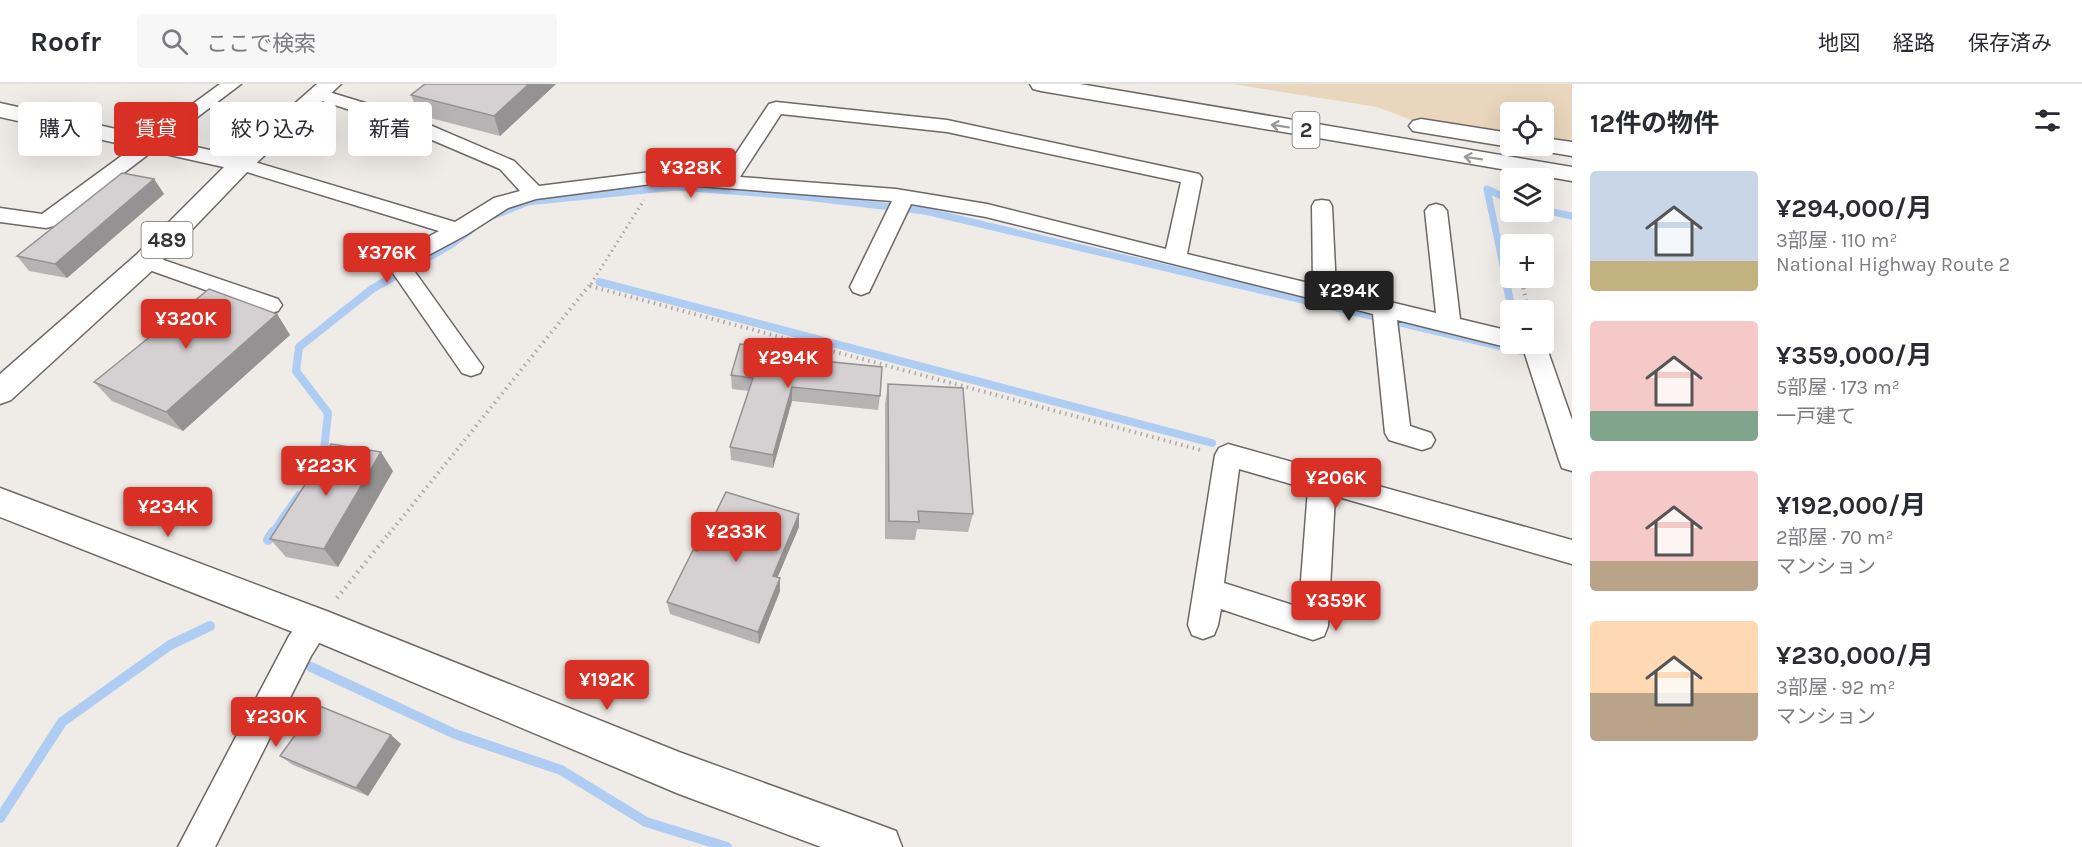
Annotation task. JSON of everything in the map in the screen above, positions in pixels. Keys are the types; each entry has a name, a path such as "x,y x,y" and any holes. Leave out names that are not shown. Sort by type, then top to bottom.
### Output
{"main road":[{"name":"2","path":"1041,84 1572,174"},
{"name":"2","path":"1146,84 1500,138"},
{"name":"489","path":"0,392 146,261 242,164 325,89"},
{"path":"0,110 114,138"},
{"path":"1554,146 1572,149"},
{"path":"198,155 242,164"},
{"path":"0,502 316,624 680,773 880,847"}],"street":[{"path":"198,109 232,84"},
{"path":"325,89 507,165 534,192"},
{"path":"726,182 776,108 947,126 1192,178 1174,257"},
{"path":"0,214 46,221 135,156"},
{"path":"242,164 458,230"},
{"path":"471,367 397,262 458,230 501,203 534,192 659,177 904,197 987,211 1500,337"},
{"path":"861,287 904,197"},
{"path":"1322,206 1325,295"},
{"path":"1436,211 1449,325"},
{"path":"146,261 270,305"},
{"path":"1384,310 1398,433 1422,440"},
{"path":"1537,354 1572,460"},
{"path":"1203,625 1228,455 1572,552"},
{"path":"1208,591 1313,626 1322,482"},
{"path":"196,847 300,646 316,624"}],"path":[{"path":"316,624 590,286 659,177"},
{"path":"590,286 1202,450"}],"shaded area":[{"path":"1232,84 1572,84 1572,149 1554,148 1554,102 1500,102 1500,144 1473,143 1377,107"}],"building":[{"path":"425,84 529,84 494,116 411,95"},
{"path":"122,173 154,179 55,264 17,256"},
{"path":"209,289 277,314 166,412 94,382"},
{"path":"740,344 805,352 803,359 882,367 880,396 792,387 773,455 730,447 753,378 731,375"},
{"path":"888,384 963,388 973,514 918,511 919,522 889,521"},
{"path":"331,444 381,452 324,549 270,539"},
{"path":"726,492 799,514 773,576 780,578 758,632 667,602 693,550 697,551"},
{"path":"317,705 391,735 356,788 280,756"}],"waterway":[{"path":"493,216 528,202 675,187 797,196 925,211 1234,284"},
{"path":"1500,195 1487,189 1500,251"},
{"path":"1554,212 1572,216"},
{"path":"382,284 451,245 471,230"},
{"path":"318,466 323,459 328,413 296,371 299,347 384,282"},
{"path":"599,282 605,284"},
{"path":"600,282 1212,443"},
{"path":"1228,282 1500,346"},
{"path":"1507,288 1510,300"},
{"path":"272,534 299,495"},
{"path":"268,540 273,532"},
{"path":"0,818 62,722 170,645 210,626"},
{"path":"311,667 455,734 561,770 646,822 727,847"}]}
